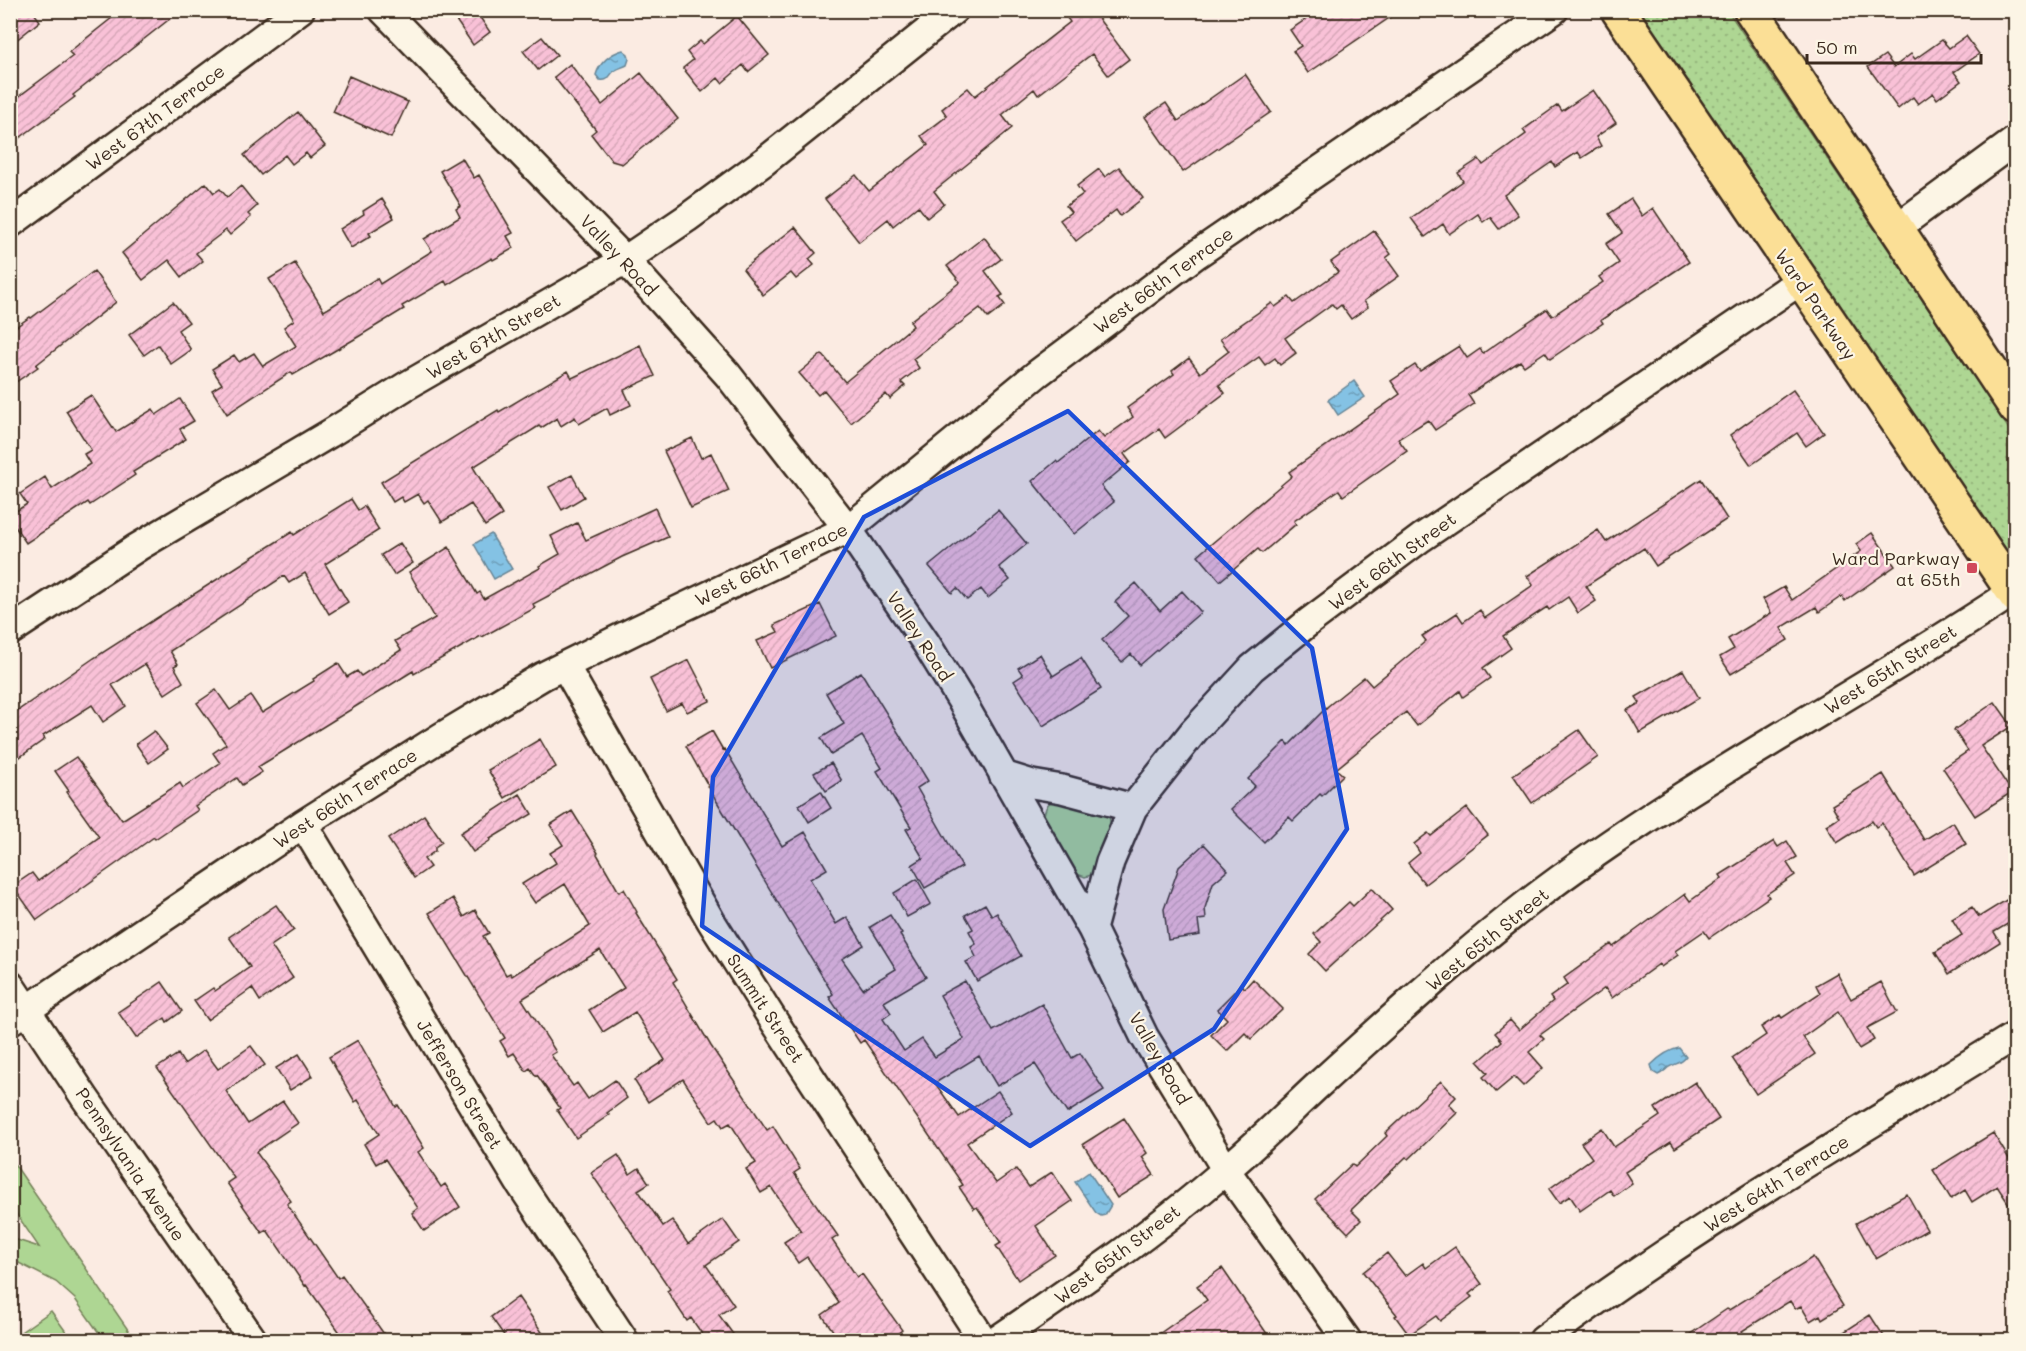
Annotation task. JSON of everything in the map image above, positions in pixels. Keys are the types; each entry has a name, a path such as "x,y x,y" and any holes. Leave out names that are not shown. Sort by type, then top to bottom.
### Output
{"main road":[{"name":"Ward Parkway","path":"1618,10 1800,281 2015,593"},
{"path":"1751,10 1895,230 2016,408"}],"street":[{"name":"West 67th Terrace","path":"10,224 300,10"},
{"name":"Valley Road","path":"383,10 625,260 728,375 848,529 926,642 961,700 1092,929 1144,1036 1227,1170 1347,1341"},
{"name":"West 67th Street","path":"10,631 147,542 406,386 625,260 765,161 954,10"},
{"name":"West 66th Terrace","path":"19,1015 303,824 543,676 848,529 1037,374 1197,254 1554,10"},
{"path":"1895,230 2016,140"},
{"name":"West 66th Street","path":"1092,929 1110,861 1133,808 1194,731 1252,668 1310,621 1421,538 1800,281"},
{"name":"West 65th Street","path":"997,1341 1109,1264 1227,1170 1371,1036 1530,902 1704,782 2015,593"},
{"name":"Summit Street","path":"564,666 711,921 983,1341"},
{"path":"1003,775 1133,808"},
{"name":"Jefferson Street","path":"303,824 519,1182 624,1341"},
{"name":"Pennsylvania Avenue","path":"10,985 19,1015 85,1098 253,1341"},
{"name":"West 64th Terrace","path":"1543,1341 1594,1302 1814,1157 2016,1035"}],"highlighted area":[{"path":"1068,411 1312,648 1347,829 1214,1029 1030,1146 702,926 713,777 864,517"}],"green space":[{"path":"1638,11 1728,11 2015,438 2015,559 2000,544"},
{"path":"1058,800 1103,811 1109,816 1111,826 1096,869 1091,875 1085,877 1077,874 1044,815 1048,804"},
{"path":"11,1159 135,1340 104,1340 75,1299 56,1282 11,1259 11,1238 39,1247 11,1206"},
{"path":"51,1311 72,1340 11,1340 11,1339"}],"water":[{"path":"623,50 628,54 627,65 614,71 607,79 600,80 596,75 603,63 610,56"},
{"path":"1354,381 1365,397 1338,415 1328,400"},
{"path":"491,534 512,569 494,579 474,544"},
{"path":"1679,1048 1686,1057 1684,1059 1658,1075 1653,1072 1651,1065 1654,1062 1668,1052"},
{"path":"1089,1172 1111,1205 1105,1215 1101,1216 1096,1213 1075,1182"}],"building":[{"path":"10,10 32,10 40,21 10,45"},
{"path":"122,10 181,10 73,95 75,97 10,145 10,103 73,56 69,52"},
{"path":"449,10 475,10 490,32 473,45"},
{"path":"1061,10 1092,10 1129,59 1108,75 1092,54 1038,95 1034,89 1002,115 1012,128 934,191 944,204 927,218 918,206 893,226 888,219 859,242 825,199 856,175 869,191 928,145 921,136 947,116 942,109 968,88 975,96 1070,22"},
{"path":"1320,10 1401,10 1308,73 1293,51 1301,46 1290,30"},
{"path":"737,16 769,55 748,72 743,65 722,83 718,78 702,92 683,68 693,60 687,52 700,41 703,44"},
{"path":"1966,36 1979,54 1954,72 1961,81 1937,99 1933,93 1918,104 1913,97 1898,109 1868,67 1885,55 1894,67 1911,54 1915,59 1942,40 1949,48"},
{"path":"542,37 557,55 538,70 523,51"},
{"path":"570,64 602,105 641,73 678,119 622,164 612,161 591,134 596,130 554,77"},
{"path":"1245,74 1271,112 1183,172 1145,117 1166,103 1178,121"},
{"path":"349,76 408,102 391,138 333,112"},
{"path":"1593,90 1616,123 1596,137 1601,146 1582,158 1578,152 1555,167 1552,162 1504,195 1518,215 1499,229 1490,217 1483,222 1478,214 1449,234 1443,224 1425,237 1411,218 1463,181 1458,173 1479,159 1483,165 1526,134 1523,130 1558,105 1562,111"},
{"path":"298,112 325,146 310,158 306,153 292,164 285,155 261,175 244,155"},
{"path":"462,158 474,178 479,175 513,233 507,236 514,248 493,260 492,258 447,285 445,281 402,306 404,309 293,375 291,372 227,414 212,390 222,384 212,369 234,355 239,362 254,353 263,366 296,346 284,327 294,320 269,279 295,263 324,311 377,278 380,284 432,251 424,239 460,217 456,209 461,206 440,171"},
{"path":"1119,167 1143,198 1120,216 1116,210 1076,241 1060,220 1071,212 1066,206 1083,194 1077,186 1099,169 1105,177"},
{"path":"206,183 214,193 220,189 227,197 241,186 257,206 248,214 251,217 230,235 226,230 196,253 203,261 182,277 169,260 143,280 122,253"},
{"path":"382,199 394,218 369,233 371,236 351,248 340,229"},
{"path":"1631,199 1642,216 1653,208 1689,262 1601,320 1603,323 1550,359 1545,352 1524,366 1520,361 1468,395 1474,404 1435,430 1428,420 1398,439 1407,451 1343,496 1339,490 1294,521 1296,524 1262,553 1258,549 1220,581 1198,555 1292,476 1289,472 1400,394 1391,381 1415,365 1420,371 1459,346 1467,358 1480,349 1483,353 1547,309 1552,316 1603,282 1599,277 1619,263 1606,244 1622,233 1609,214"},
{"path":"795,227 816,253 809,259 814,265 796,279 791,273 763,295 743,269"},
{"path":"1374,231 1391,254 1386,258 1399,276 1364,301 1368,307 1351,319 1341,305 1336,309 1332,304 1285,338 1296,353 1280,365 1275,358 1265,365 1259,357 1219,385 1225,393 1165,438 1159,429 1124,454 1130,462 1101,486 1114,502 1074,534 1032,481 1098,431 1104,438 1133,417 1127,408 1174,374 1172,371 1189,358 1200,373 1229,351 1220,339 1272,303 1275,307 1289,297 1294,303 1338,272 1331,262"},
{"path":"984,237 1001,259 985,271 1003,295 999,297 1005,305 988,318 980,308 913,359 919,368 901,382 905,386 890,399 886,394 851,423 824,390 818,395 799,373 822,354 845,382 913,326 910,321 960,282 947,266"},
{"path":"94,271 116,302 36,365 38,367 10,386 10,331"},
{"path":"173,302 189,322 178,330 191,350 171,364 158,345 144,355 129,335"},
{"path":"640,345 655,376 624,390 631,405 610,415 607,408 579,424 575,417 561,426 557,418 541,428 539,426 473,467 502,515 485,526 471,504 442,522 428,500 424,503 418,494 404,502 401,497 393,502 381,482 498,410 499,412 568,371 572,378"},
{"path":"1793,390 1824,433 1806,446 1797,433 1751,465 1730,435"},
{"path":"91,395 116,432 153,409 156,415 180,399 194,421 180,429 186,439 133,472 135,475 90,505 88,502 26,543 10,519 10,515 27,504 20,494 45,477 52,489 90,464 84,454 91,450 66,411"},
{"path":"692,438 701,458 711,453 729,491 691,508 664,451"},
{"path":"572,475 584,497 562,510 549,487"},
{"path":"1701,479 1727,519 1656,566 1644,548 1586,586 1596,601 1578,613 1568,597 1549,610 1547,607 1503,636 1511,648 1483,668 1490,678 1463,697 1460,691 1417,726 1406,712 1336,769 1343,775 1322,796 1320,794 1293,821 1289,817 1264,842 1231,809 1255,786 1248,779 1286,741 1289,745 1328,706 1364,677 1372,686 1426,641 1422,636 1457,613 1463,622 1480,610 1485,618 1533,585 1527,576 1598,530 1606,542"},
{"path":"351,499 358,510 364,506 379,530 325,564 348,602 329,614 305,573 289,583 284,576 170,651 178,664 174,666 183,682 165,694 145,664 112,685 126,706 103,722 92,705 43,736 45,739 10,764 10,716 94,658 249,559 292,532 294,535"},
{"path":"655,508 668,537 622,557 533,604 535,608 482,637 414,674 413,671 258,767 262,772 242,785 237,778 195,806 198,810 155,839 154,837 37,920 13,886 32,873 38,881 99,837 55,771 76,757 122,820 180,783 183,788 220,763 213,753 226,744 197,703 216,690 230,710 251,696 262,713 314,681 313,679 338,663 347,677 357,671 361,676 401,650 395,641 435,618 409,572 449,547 477,594 480,592 484,599 540,568 539,566 560,554 551,536 577,523 586,540"},
{"path":"998,510 1027,544 999,567 1010,580 988,598 981,589 967,600 957,588 952,593 929,566"},
{"path":"1872,533 1895,566 1845,601 1842,596 1819,612 1816,607 1781,628 1788,640 1731,674 1720,657 1734,649 1728,639 1771,613 1763,599 1784,587 1792,600 1861,551 1856,544"},
{"path":"400,543 413,563 394,575 381,555"},
{"path":"1136,583 1160,611 1182,591 1201,612 1140,665 1131,654 1122,662 1102,640 1128,616 1115,602"},
{"path":"820,604 836,636 770,668 757,641 778,632 774,625"},
{"path":"1040,654 1053,676 1081,658 1101,689 1043,726 1014,681 1023,675 1018,668"},
{"path":"689,660 710,701 687,712 682,703 666,711 650,679"},
{"path":"1683,670 1699,698 1640,733 1627,710 1640,703 1636,697"},
{"path":"861,672 928,781 917,788 962,867 925,888 912,865 923,858 906,829 911,827 877,771 882,768 862,736 831,755 821,738 844,724 826,693"},
{"path":"1995,702 2012,726 1981,746 2012,792 1975,816 1943,768 1968,751 1954,730"},
{"path":"1579,730 1598,757 1532,803 1513,775"},
{"path":"154,731 168,749 149,763 136,744"},
{"path":"712,731 782,846 805,832 827,869 810,879 836,924 847,917 864,945 842,959 863,989 896,969 870,927 890,915 902,934 900,935 926,977 884,1002 891,1013 883,1019 904,1051 922,1039 935,1057 964,1039 940,995 965,981 993,1031 1042,1004 1072,1058 1080,1053 1104,1090 1067,1113 1035,1064 997,1086 979,1056 935,1083 959,1117 998,1091 1012,1112 967,1143 996,1183 1016,1169 1029,1187 1052,1172 1072,1201 1036,1226 1055,1255 1018,1280 996,1246 1001,1243 977,1207 974,1209 959,1187 963,1185 864,1040 860,1043 829,997 833,994 716,800 686,746"},
{"path":"540,739 556,767 505,798 488,770"},
{"path":"831,763 842,781 826,791 814,773"},
{"path":"1883,774 1924,840 1953,822 1966,844 1914,876 1882,823 1876,827 1872,821 1837,843 1826,825 1839,817 1832,805"},
{"path":"821,791 831,808 809,822 799,805"},
{"path":"520,794 532,814 473,852 460,833"},
{"path":"1467,808 1488,835 1425,884 1408,863 1420,853 1414,844 1428,833 1431,836"},
{"path":"572,811 619,892 624,889 636,913 677,979 673,982 711,1046 767,1130 773,1126 800,1169 794,1173 838,1236 832,1240 857,1277 862,1274 902,1330 889,1341 840,1341 822,1315 839,1303 807,1257 798,1263 784,1242 801,1231 771,1187 761,1193 746,1169 756,1163 730,1123 723,1127 717,1118 711,1122 683,1079 648,1102 634,1080 665,1060 635,1012 603,1032 589,1010 624,988 600,950 522,999 556,1052 551,1055 573,1086 577,1083 588,1099 615,1080 627,1098 607,1113 609,1115 576,1138 557,1110 560,1108 537,1075 530,1068 526,1071 514,1053 509,1056 500,1041 505,1038 429,913 453,898 464,917 475,910 489,933 483,936 506,975 510,973 512,976 590,926 565,884 535,903 522,884 556,863 550,853 563,845 550,825"},
{"path":"424,815 442,842 424,859 430,867 414,878 388,839"},
{"path":"1774,841 1778,847 1787,841 1797,857 1787,863 1795,875 1767,894 1769,897 1709,938 1704,931 1675,951 1678,955 1661,967 1659,964 1612,998 1605,988 1540,1035 1544,1039 1529,1052 1543,1068 1523,1086 1514,1077 1496,1092 1483,1077 1488,1073 1478,1062 1502,1041 1495,1033 1510,1020 1519,1030 1553,1001 1550,997 1568,984 1564,978 1611,944 1613,947 1685,894 1690,901 1722,878 1720,875"},
{"path":"1204,844 1228,870 1213,883 1205,908 1206,919 1198,920 1200,935 1168,940 1164,909 1179,867"},
{"path":"917,879 931,904 907,917 894,893"},
{"path":"1372,888 1392,910 1325,971 1309,954 1321,942 1314,934 1349,902 1353,906"},
{"path":"2016,894 2016,919 1994,932 2000,942 1949,974 1935,952 1962,935 1952,919 1972,907 1979,917"},
{"path":"985,904 992,916 997,913 1021,956 977,981 966,962 976,957 971,947 976,944 969,931 973,929 965,915"},
{"path":"276,905 294,930 271,946 293,978 260,1001 252,988 207,1020 194,1001 213,988 215,991 250,967 229,937"},
{"path":"1837,973 1851,999 1881,982 1897,1012 1867,1028 1874,1040 1859,1049 1838,1012 1803,1037 1815,1054 1756,1094 1732,1058 1766,1035 1761,1027 1780,1015 1782,1018 1820,993 1816,985"},
{"path":"1253,979 1283,1009 1251,1039 1245,1033 1227,1051 1211,1035 1227,1019 1217,1009 1241,985 1245,988"},
{"path":"162,982 182,1011 167,1022 165,1018 136,1038 118,1012"},
{"path":"358,1040 396,1107 398,1105 424,1148 418,1152 441,1187 445,1184 460,1207 424,1231 412,1213 418,1208 385,1159 376,1164 364,1144 379,1134 358,1100 355,1102 329,1057"},
{"path":"251,1046 265,1065 226,1091 248,1124 283,1101 298,1123 256,1152 291,1201 287,1204 338,1278 342,1275 389,1341 346,1341 267,1230 262,1233 227,1183 234,1178 157,1068 178,1054 184,1064 204,1050 218,1069"},
{"path":"299,1054 313,1076 290,1090 276,1068"},
{"path":"1441,1081 1456,1097 1449,1104 1457,1113 1409,1159 1406,1157 1351,1210 1361,1220 1348,1233 1315,1199 1352,1164 1355,1167 1387,1136 1385,1133"},
{"path":"1695,1082 1719,1119 1675,1148 1671,1142 1625,1172 1632,1183 1614,1196 1610,1190 1580,1211 1570,1196 1559,1203 1549,1189 1592,1158 1581,1143 1602,1128 1614,1147 1660,1116 1655,1108"},
{"path":"1124,1118 1147,1153 1142,1157 1154,1175 1117,1198 1083,1144"},
{"path":"1993,1133 2016,1170 2016,1215 1997,1186 1972,1202 1965,1190 1951,1199 1933,1170"},
{"path":"618,1155 630,1174 639,1168 649,1183 638,1190 663,1226 672,1220 688,1244 723,1219 739,1242 706,1265 734,1305 719,1315 738,1341 707,1341 691,1318 687,1321 667,1291 670,1289 591,1173"},
{"path":"1907,1194 1927,1230 1876,1259 1856,1223"},
{"path":"1455,1247 1482,1284 1469,1294 1472,1297 1440,1321 1436,1316 1409,1335 1395,1316 1397,1315 1363,1272 1387,1253 1405,1276 1423,1263 1426,1268"},
{"path":"1813,1257 1843,1306 1822,1319 1820,1315 1810,1321 1801,1306 1795,1309 1790,1301 1742,1331 1749,1341 1680,1341 1727,1309 1729,1310"},
{"path":"1222,1268 1272,1341 1149,1341 1207,1300 1197,1286"},
{"path":"518,1297 548,1341 508,1341 491,1317"},
{"path":"1870,1315 1887,1341 1830,1341"}],"place":[{"name":"Ward Parkway at 65th","path":"1972,568"}]}
